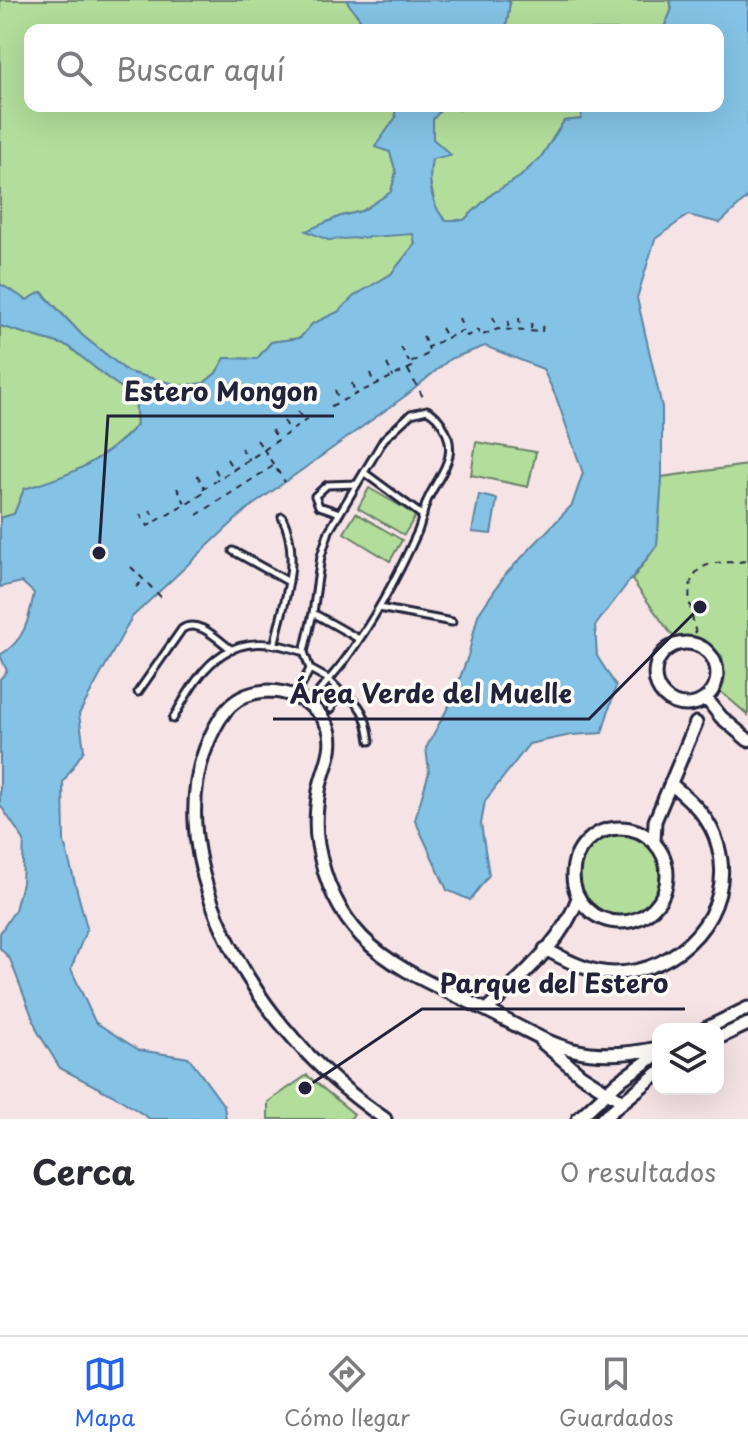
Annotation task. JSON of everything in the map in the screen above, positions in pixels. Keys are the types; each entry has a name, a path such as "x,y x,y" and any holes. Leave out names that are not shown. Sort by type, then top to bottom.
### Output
{"street":[{"path":"688,643 698,645 714,659 717,669 713,690 706,698 688,705 678,704 661,693 655,674 657,664 669,648 688,643"},
{"path":"381,1118 319,1066 269,1007 233,951 206,885 197,837 195,797 207,744 222,712 233,700 246,694 272,691 296,696 309,704 327,724 331,746 319,792 316,828 323,867 337,902 363,938 395,963 565,1047 599,1054 652,1052"},
{"path":"706,698 721,717 748,740"},
{"path":"688,705 696,723"},
{"path":"654,842 655,821 696,723 707,716 721,717"},
{"path":"545,949 591,970 613,973 632,971 676,955 700,932 709,920 719,887 721,866 718,847 699,809 671,784"},
{"path":"641,832 655,821"},
{"path":"621,827 641,832 654,842 665,860 668,875 665,891 657,906 629,922 613,923 591,913 578,898 573,885 578,852 589,839 604,830 621,827"},
{"path":"487,1010 545,949 567,921 578,898"},
{"path":"567,921 591,913"},
{"path":"717,1023 748,1008"},
{"path":"724,1035 748,1024"},
{"path":"532,1033 581,1075 622,1101"},
{"path":"578,1119 652,1056"},
{"path":"602,1119 652,1078"}],"lane":[{"path":"309,704 328,679 343,663 379,608 423,516 427,501 445,471 451,450 448,435 432,413 420,410 403,420 384,439 324,544 304,652 310,669 328,679 336,685 339,693 351,698 362,710 370,741"},
{"path":"366,474 423,516"},
{"path":"340,513 319,506 315,496 327,485 358,484"},
{"path":"275,642 289,582 292,552 290,533 282,517"},
{"path":"233,551 289,582"},
{"path":"379,608 452,622"},
{"path":"313,613 359,639"},
{"path":"138,692 182,629 188,625 197,625 232,650"},
{"path":"173,719 189,689 208,664 232,650 275,642 304,652"},
{"path":"296,696 310,669"},
{"path":"331,709 339,693"}],"path":[{"path":"508,329 509,316"},
{"path":"493,317 498,329"},
{"path":"459,318 467,336 478,330 480,336 498,329 542,332 543,320"},
{"path":"519,318 520,330"},
{"path":"531,331 532,318"},
{"path":"441,328 446,338"},
{"path":"428,347 464,330"},
{"path":"410,363 430,353 423,336"},
{"path":"331,406 412,367 401,347"},
{"path":"387,364 393,377"},
{"path":"407,369 423,397"},
{"path":"370,373 374,386"},
{"path":"352,383 356,395"},
{"path":"335,390 340,402"},
{"path":"298,412 304,422"},
{"path":"140,514 148,526 157,521 202,494 200,491 309,418"},
{"path":"284,421 291,431"},
{"path":"272,430 278,440"},
{"path":"257,440 285,482"},
{"path":"241,448 250,460"},
{"path":"227,459 234,471"},
{"path":"197,515 274,466"},
{"path":"215,469 220,479"},
{"path":"197,475 205,488"},
{"path":"177,488 186,504"},
{"path":"150,510 157,521"},
{"path":"698,645 688,592 689,580 711,564 748,560"},
{"path":"131,567 162,598"},
{"path":"136,587 144,580"}],"green space":[{"path":"0,0 346,0 363,24 24,24 24,112 395,112 396,117 376,147 390,152 396,172 391,192 362,211 341,216 307,231 414,234 415,244 391,274 354,297 338,312 312,324 300,338 271,342 257,359 225,358 216,373 204,383 182,386 128,372 83,336 42,292 27,300 0,284"},
{"path":"505,0 670,0 672,9 666,24 507,24 510,2"},
{"path":"439,112 583,112 582,119 564,121 541,157 520,177 492,194 464,220 445,220 436,209 429,177 433,119"},
{"path":"0,326 68,346 135,397 137,425 111,449 86,466 24,489 14,514 0,518"},
{"path":"476,442 536,452 528,487 471,475"},
{"path":"748,465 748,715 720,691 725,676 722,656 694,638 674,638 632,580 657,545 662,477"},
{"path":"369,488 416,515 404,535 358,508"},
{"path":"356,513 402,540 390,561 344,533"},
{"path":"620,828 638,831 653,842 664,857 667,875 664,893 653,908 638,919 620,922 602,919 587,908 576,893 573,875 576,857 587,842 602,831"},
{"path":"307,1075 354,1114 350,1119 268,1119 268,1102"}],"water":[{"path":"346,0 510,2 507,24 363,23"},
{"path":"670,0 748,0 748,197 720,223 688,215 655,239 637,298 662,407 662,477 657,545 595,626 597,656 616,686 602,733 571,735 529,744 485,801 481,824 489,875 470,900 447,890 415,820 429,772 426,748 451,702 468,656 478,615 505,575 572,505 583,473 543,369 485,346 450,359 408,394 246,510 132,617 79,714 84,750 63,782 64,842 87,928 71,969 95,1022 139,1050 189,1058 224,1106 226,1119 150,1119 118,1098 60,1068 38,1032 10,959 0,948 0,933 15,910 22,883 24,840 0,805 0,679 7,671 0,655 20,636 28,620 34,593 22,582 0,587 0,518 14,514 24,489 85,466 111,449 137,425 135,397 68,346 0,326 0,284 27,300 41,292 83,336 128,372 182,386 204,383 216,373 225,358 257,359 271,342 300,338 312,324 338,312 354,296 391,274 415,244 413,234 328,240 306,231 362,211 391,192 396,172 390,152 375,147 396,117 395,112 439,112 433,119 433,139 451,155 432,159 431,191 445,220 464,220 492,194 520,177 541,157 564,121 581,119 582,112 724,112 724,24 666,24 672,9"},
{"path":"479,495 497,499 491,534 472,532"}],"place":[{"name":"Estero Mongon","path":"99,553"},
{"name":"Área Verde del Muelle","path":"700,607"},
{"name":"Parque del Estero","path":"305,1088"}]}
